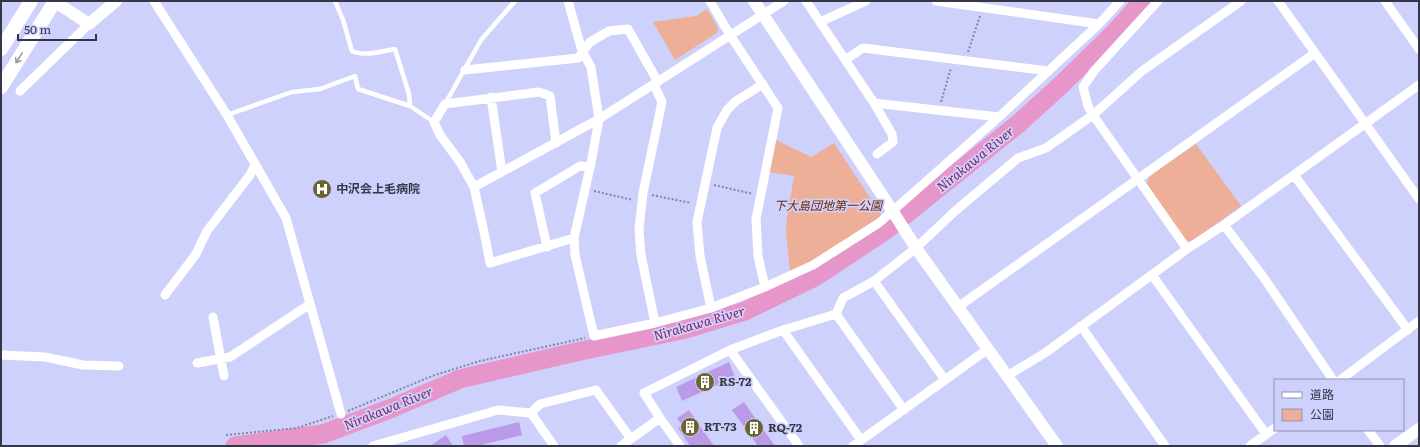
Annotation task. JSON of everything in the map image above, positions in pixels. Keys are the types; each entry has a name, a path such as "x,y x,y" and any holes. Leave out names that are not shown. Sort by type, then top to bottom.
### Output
{"main road":[{"path":"1,49 31,1"},
{"path":"1,87 54,1"}],"street":[{"path":"54,1 89,24"},
{"path":"20,91 89,24 116,1"},
{"path":"154,1 227,115 286,218 341,414"},
{"path":"568,1 582,51 591,67 599,119 574,238 575,255 594,336 655,323 711,308 765,287 813,265 878,223 1000,117 1098,24 1120,1"},
{"path":"710,1 730,35 778,108 756,219 758,256 765,287"},
{"path":"754,1 916,248 1057,446"},
{"path":"474,187 599,119 784,1"},
{"path":"806,1 874,103 892,134 893,142 877,154"},
{"path":"820,22 866,1"},
{"path":"936,1 1098,24"},
{"path":"1158,1 1094,71 1083,88 1088,106 1093,115 1187,249"},
{"path":"680,446 644,393 730,350 783,330 836,314 843,298 874,280 916,248 954,212 1018,158 1046,148 1093,115 1142,71 1241,1"},
{"path":"1278,1 1364,124 1419,199"},
{"path":"1386,1 1419,49"},
{"path":"465,70 578,58 590,42 609,31 628,29 656,83 662,102 643,197 639,229 641,255 655,323"},
{"path":"845,60 863,48 1049,71"},
{"path":"958,306 1315,53"},
{"path":"711,308 700,256 697,222 717,128 727,110 736,101 763,84"},
{"path":"1007,376 1045,353 1187,249 1224,225 1419,85"},
{"path":"556,143 550,96 539,92 445,104 434,122 440,135 460,162 474,187 490,263 574,238"},
{"path":"491,97 502,172"},
{"path":"874,103 1000,117"},
{"path":"164,295 196,254 207,231 250,175 255,164"},
{"path":"546,247 536,193 580,166 590,166"},
{"path":"1294,175 1408,330"},
{"path":"1224,225 1264,278 1332,379"},
{"path":"1152,275 1266,434"},
{"path":"874,280 945,380"},
{"path":"197,364 230,357 310,304"},
{"path":"836,314 904,410"},
{"path":"213,317 224,376"},
{"path":"1341,379 1419,321"},
{"path":"1081,326 1165,446"},
{"path":"783,330 861,440"},
{"path":"852,446 988,348"},
{"path":"730,350 799,446"},
{"path":"1,355 45,357 83,365 119,366"},
{"path":"373,446 498,410 531,412 540,404 596,390 631,439"},
{"path":"531,412 554,446"},
{"path":"621,446 660,418"},
{"path":"1250,446 1274,429"},
{"path":"1395,446 1419,429"},
{"path":"1369,431 1380,446"}],"lane":[{"path":"334,1 343,20 352,51 355,53 368,53 395,49 409,94 410,106"},
{"path":"445,104 481,40 515,1"},
{"path":"227,115 292,92 320,89 355,76 358,88 410,106 434,122"}],"path":[{"path":"965,60 983,8"},
{"path":"938,111 954,59"},
{"path":"705,183 760,195"},
{"path":"585,189 700,205"},
{"path":"226,435 296,428 341,414 432,376 480,361 594,336"}],"green space":[{"path":"707,9 718,28 717,33 675,60 653,22 696,16"},
{"name":"下大島団地第一公園","path":"776,140 811,157 834,143 882,216 817,259 790,271 786,232 794,176 769,172"},
{"path":"1196,144 1241,206 1192,241 1186,241 1147,184 1149,176"}],"building":[{"name":"RS-72","path":"729,362 735,377 682,401 676,387"},
{"name":"RQ-72","path":"744,402 775,446 758,446 732,410"},
{"name":"RT-73","path":"689,410 714,446 690,446 678,428 682,425 677,418"},
{"path":"519,422 522,435 477,446 464,446 462,436"},
{"path":"446,435 453,446 430,446"}],"waterway":[{"name":"Nirakawa River","path":"235,446 323,434 392,408 460,379 576,352 686,329 745,311 815,277 886,230 1018,124 1061,85 1115,32 1143,1"}],"place":[{"name":"中沢会上毛病院","path":"322,189"},
{"name":"RS-72","path":"705,382"},
{"name":"RT-73","path":"690,427"},
{"name":"RQ-72","path":"754,428"}]}
